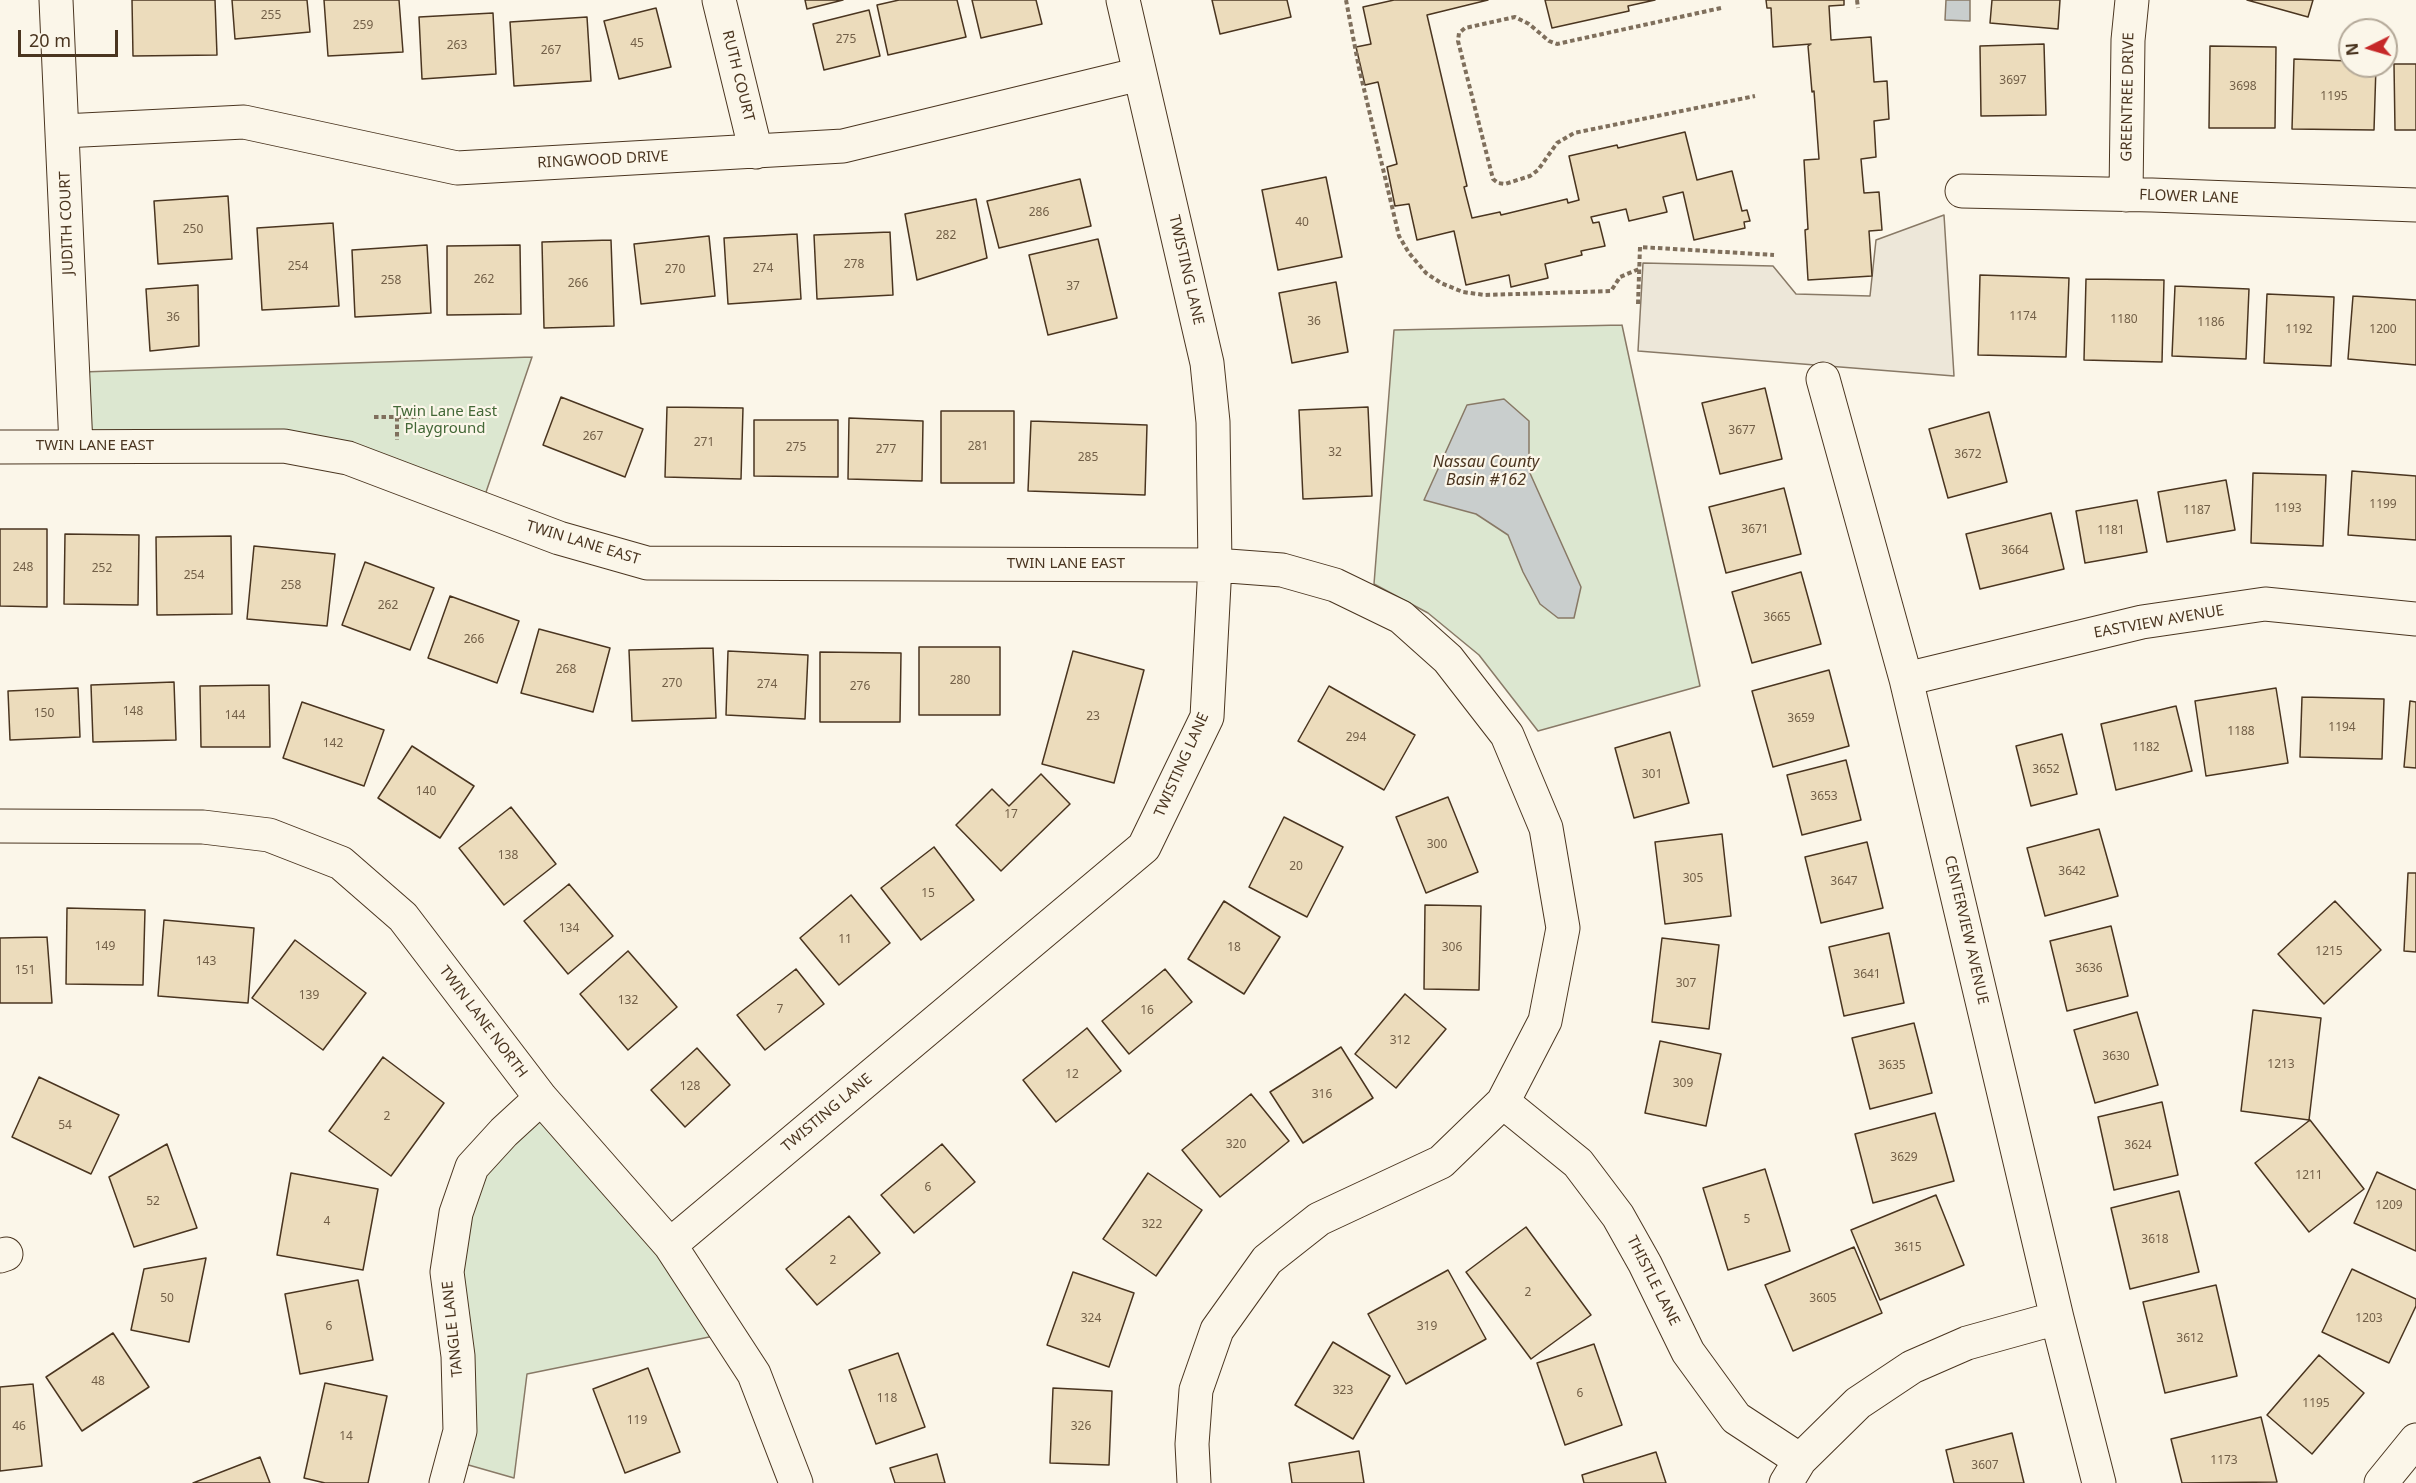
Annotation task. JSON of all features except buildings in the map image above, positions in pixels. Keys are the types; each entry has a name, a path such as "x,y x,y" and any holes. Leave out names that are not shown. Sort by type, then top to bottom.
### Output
{"street":[{"name":"JUDITH COURT","path":"56,0 76,446"},
{"name":"RUTH COURT","path":"719,0 756,152"},
{"name":"TWISTING LANE","path":"670,1245 1144,847 1207,717 1215,565 1213,422 1207,363 1123,0"},
{"name":"GREENTREE DRIVE","path":"2126,195 2128,40 2132,0"},
{"name":"RINGWOOD DRIVE","path":"63,131 244,122 457,168 843,146 1140,74"},
{"name":"FLOWER LANE","path":"1962,191 2416,205"},
{"name":"CENTERVIEW AVENUE","path":"1823,379 1906,679 2057,1318 2099,1483"},
{"name":"TWIN LANE EAST","path":"0,447 284,446 348,458 559,538 647,562 1215,565 1282,570 1335,585 1401,617 1448,659 1507,735 1546,828 1563,928 1545,1021 1503,1102 1441,1162 1319,1219 1267,1260 1217,1330 1196,1390 1192,1444 1194,1483"},
{"name":"EASTVIEW AVENUE","path":"1906,679 2142,622 2265,604 2416,619"},
{"name":"TWIN LANE NORTH","path":"0,826 203,827 269,835 341,863 403,917 541,1098 670,1245 754,1374 795,1483"},
{"name":"TANGLE LANE","path":"446,1483 460,1431 458,1356 447,1272 456,1213 472,1167 504,1132 541,1098"},
{"name":"THISTLE LANE","path":"1503,1102 1578,1163 1618,1215 1688,1352 1736,1418 1793,1472"},
{"path":"1793,1472 1858,1403 1912,1367 1967,1343 2057,1318"},
{"path":"2381,1483 2416,1440"}],"path":[{"path":"1346,0 1359,68 1400,236 1409,253 1426,273 1441,283 1463,292 1485,295 1611,291 1620,277 1639,269"},
{"path":"1857,0 1858,8"},
{"path":"1721,8 1557,44 1549,41 1529,24 1515,17 1464,28 1459,33 1458,41 1493,179 1505,184 1530,177 1562,138 1574,133 1755,96"},
{"path":"1638,304 1640,248 1774,255"},
{"path":"374,417 420,417"}],"green space":[{"path":"1622,325 1700,686 1538,731 1479,655 1428,613 1374,584 1394,330"},
{"name":"Twin Lane East Playground","path":"532,357 483,501 359,452 84,438 82,372"},
{"path":"541,1102 724,1334 527,1374 514,1478 458,1462 460,1214 476,1169"}],"shaded area":[{"path":"1944,215 1954,376 1638,351 1643,263 1773,266 1796,294 1870,296 1876,240"}],"water":[{"path":"1946,0 1970,0 1970,21 1945,20"},
{"name":"Nassau County Basin #162","path":"1504,399 1529,421 1529,471 1581,587 1574,618 1558,618 1540,604 1523,572 1508,535 1476,514 1424,500 1467,405"}]}
